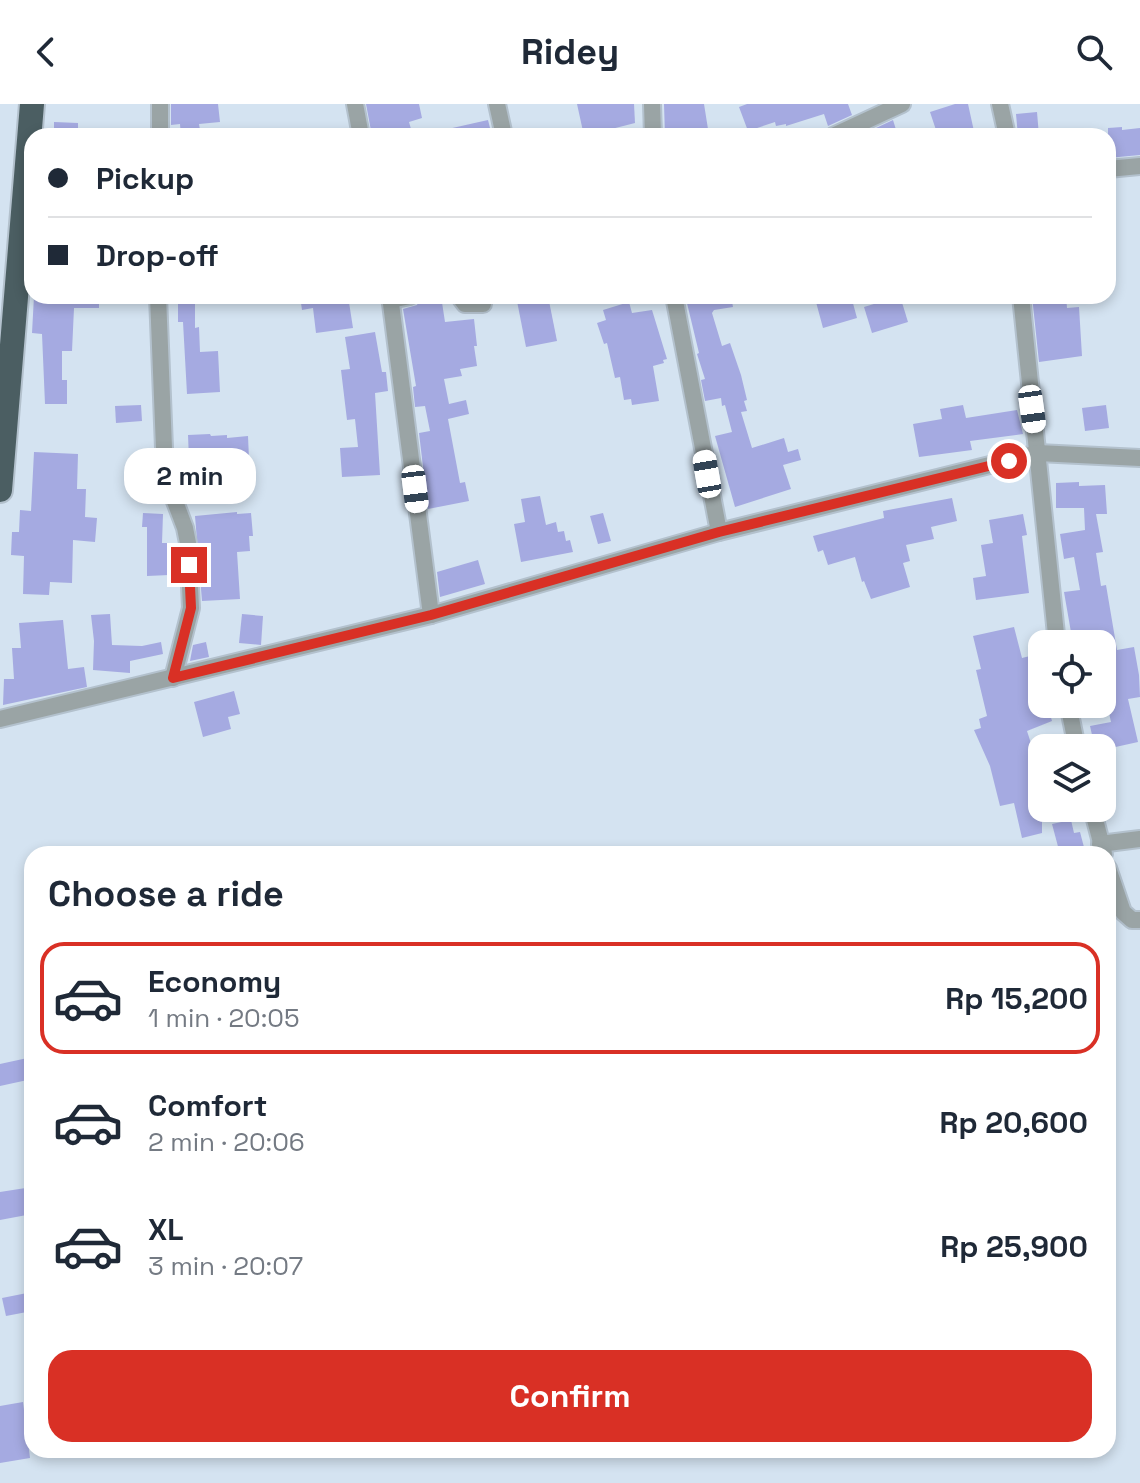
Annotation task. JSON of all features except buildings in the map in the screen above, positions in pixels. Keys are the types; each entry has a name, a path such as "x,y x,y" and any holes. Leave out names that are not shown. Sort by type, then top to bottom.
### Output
{"highway":[{"path":"30,128 32,104"},
{"path":"0,490 24,200"}],"street":[{"path":"160,104 160,128"},
{"path":"355,104 360,128"},
{"path":"497,104 502,128"},
{"path":"652,104 653,128"},
{"path":"850,128 902,104"},
{"path":"1000,104 1005,128"},
{"path":"1116,168 1140,166"},
{"path":"158,304 164,448 168,483 188,543 191,608 173,678"},
{"path":"391,304 431,615"},
{"path":"465,304 483,304"},
{"path":"676,304 719,532"},
{"path":"1022,304 1056,630"},
{"path":"0,719 431,615 719,532 1038,453 1140,458"},
{"path":"1095,822 1101,846"},
{"path":"1113,846 1140,839"},
{"path":"1116,891 1123,912 1132,920 1140,920"}],"route":[{"path":"189,565 191,608 173,678 431,615 719,532 1009,461"}]}
